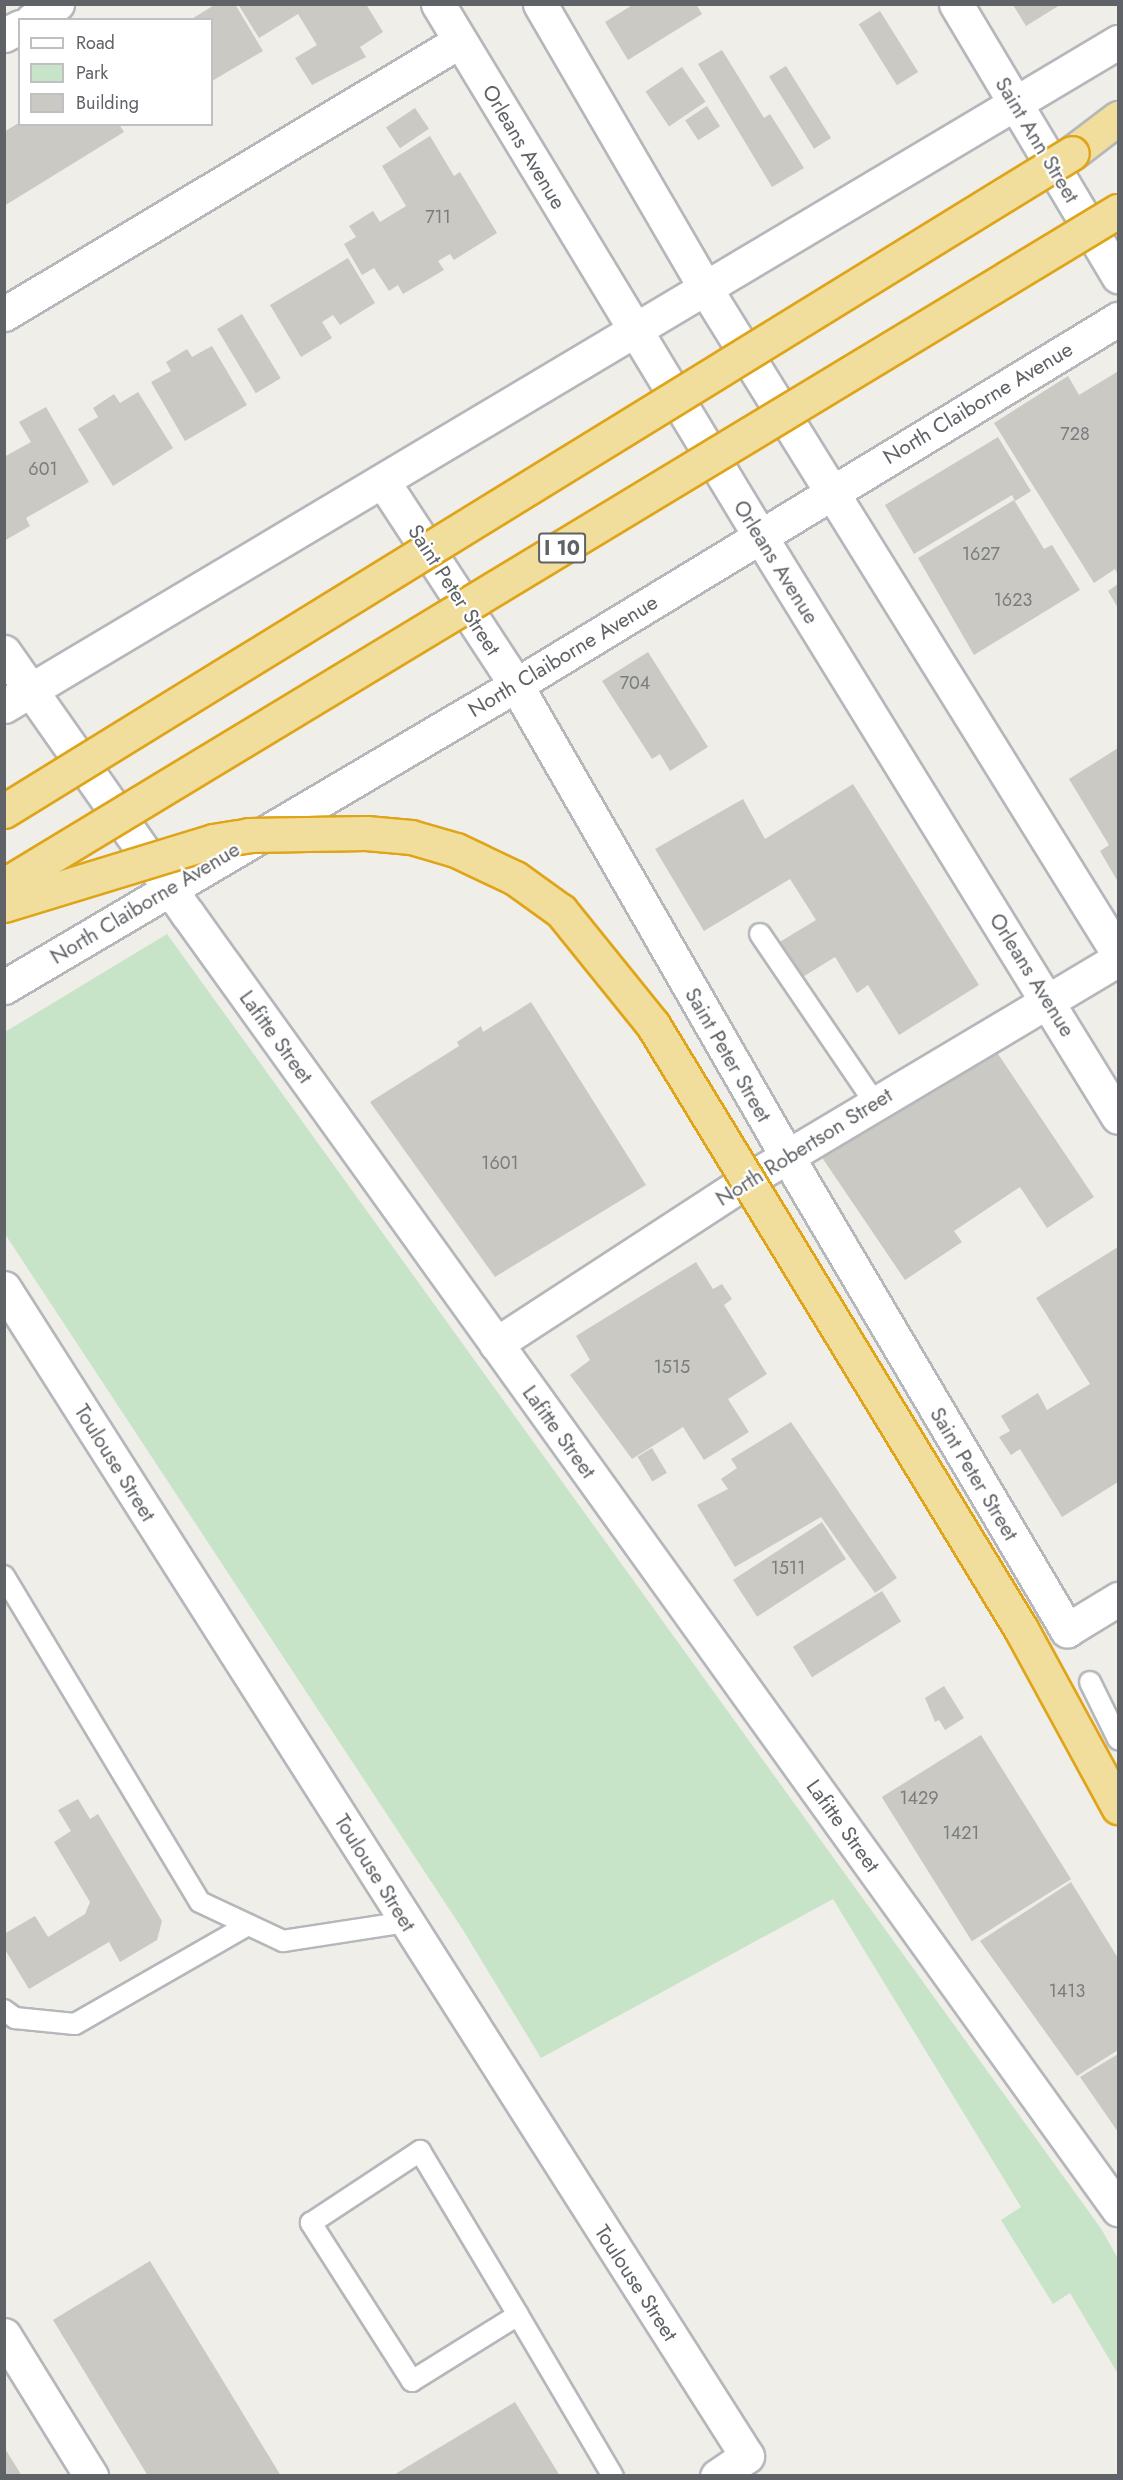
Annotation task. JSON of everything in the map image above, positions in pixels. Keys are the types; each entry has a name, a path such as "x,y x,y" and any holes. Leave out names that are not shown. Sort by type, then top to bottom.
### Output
{"highway":[{"path":"1072,153 1119,118"},
{"path":"4,811 1119,125"},
{"name":"I 10","path":"4,885 1119,211"},
{"path":"4,905 213,841 249,835 366,832 411,837 456,850 515,878 561,911 653,1025 1021,1629 1119,1807"}],"street":[{"path":"35,18 57,4"},
{"name":"Orleans Avenue","path":"438,4 760,536 1119,1117"},
{"path":"540,4 705,288 1119,953"},
{"name":"Saint Ann Street","path":"956,4 1119,276"},
{"path":"4,35 18,28"},
{"path":"4,314 460,41"},
{"path":"4,706 384,483 705,288 1119,42"},
{"name":"North Claiborne Avenue","path":"4,987 516,685 1119,319"},
{"name":"Saint Peter Street","path":"384,483 516,685 787,1156 1067,1630 1119,1599"},
{"name":"Lafitte Street","path":"4,652 496,1344 1119,2209"},
{"name":"North Robertson Street","path":"496,1344 787,1156 1119,959"},
{"name":"Toulouse Street","path":"4,1288 747,2456 717,2475"},
{"path":"4,2335 91,2475"}],"lane":[{"path":"760,934 875,1102"},
{"path":"4,1576 200,1902 283,1941 406,1922"},
{"path":"1090,1682 1119,1739"},
{"path":"4,2010 15,2018 75,2024 248,1925"},
{"path":"518,2315 412,2381 311,2223 420,2151 518,2315 613,2475"}],"green space":[{"path":"167,934 1102,2230 1118,2259 1118,2374 1070,2293 1053,2304 1001,2220 1021,2207 833,1899 541,2058 463,1930 5,1234 5,1032"}],"building":[{"path":"216,4 235,4 263,51 213,80 213,18 193,18"},
{"path":"238,4 366,4 383,32 360,47 366,57 312,85 295,58 317,45 298,14 259,38"},
{"path":"634,4 696,4 702,14 628,60 605,22"},
{"path":"1013,5 1060,5 1026,26"},
{"path":"880,11 918,72 897,85 859,24"},
{"path":"722,50 764,118 770,114 804,168 772,187 698,64"},
{"path":"786,66 831,138 814,149 769,77"},
{"path":"682,67 705,102 669,126 646,92"},
{"path":"707,106 720,126 698,140 685,120"},
{"path":"415,108 429,129 400,148 386,128"},
{"path":"18,123 18,126 120,126 124,132 4,206 4,132"},
{"path":"430,136 454,176 460,172 497,233 454,260 450,254 438,261 444,270 403,294 398,285 389,291 374,268 362,275 344,244 356,237 349,226 373,211 380,222 406,206 382,166"},
{"path":"348,258 375,303 340,325 333,315 322,322 332,338 301,357 270,305"},
{"path":"242,314 281,378 256,393 217,329"},
{"path":"212,346 247,405 185,441 151,382 171,371 166,362 187,349 192,357"},
{"path":"1117,372 1118,575 1115,569 1094,583 994,423 1068,376 1079,395"},
{"path":"138,392 173,448 113,486 78,429 98,417 93,408 114,394 120,403"},
{"path":"46,407 89,482 26,518 30,526 4,541 4,457 31,442 19,422"},
{"path":"998,437 1031,491 1015,501 1012,495 914,554 885,505"},
{"path":"1014,500 1044,549 1052,545 1080,590 974,655 918,558"},
{"path":"1118,584 1118,608 1108,591"},
{"path":"648,652 708,747 670,771 660,754 652,759 602,681"},
{"path":"1118,748 1118,882 1100,851 1109,845 1069,779"},
{"path":"853,784 979,985 899,1035 868,985 857,993 835,957 801,978 778,943 816,920 790,879 704,931 655,849 743,799 765,839"},
{"path":"531,1002 646,1185 495,1277 370,1102 459,1046 457,1042 481,1026 483,1032"},
{"path":"990,1042 1094,1197 1047,1228 1020,1187 954,1231 962,1242 905,1280 821,1156"},
{"path":"1118,1247 1118,1482 1062,1517 1020,1449 1011,1455 999,1437 1010,1431 1001,1416 1038,1393 1047,1410 1090,1384 1036,1298"},
{"path":"696,1262 713,1289 722,1284 732,1299 724,1305 767,1374 728,1399 749,1432 704,1460 683,1427 632,1459 570,1375 590,1360 576,1336"},
{"path":"791,1422 897,1578 875,1593 821,1517 735,1567 697,1505 728,1489 721,1479 737,1468 731,1459"},
{"path":"652,1448 667,1473 652,1482 637,1457"},
{"path":"822,1522 846,1559 757,1617 733,1580"},
{"path":"882,1591 901,1622 812,1677 793,1647"},
{"path":"944,1686 964,1718 945,1730 939,1720 935,1722 925,1698"},
{"path":"981,1735 1071,1879 972,1941 882,1797"},
{"path":"78,1799 90,1819 98,1814 162,1921 157,1940 120,1962 109,1942 29,1989 4,1948 4,1934 35,1916 48,1937 85,1914 90,1902 54,1842 71,1831 58,1810"},
{"path":"1071,1882 1118,1958 1118,2050 1077,2076 980,1941"},
{"path":"1118,2054 1118,2132 1080,2077"},
{"path":"150,2261 281,2476 148,2476 53,2320"},
{"path":"515,2402 560,2476 392,2476"},
{"path":"4,2447 22,2476 4,2476"}]}
